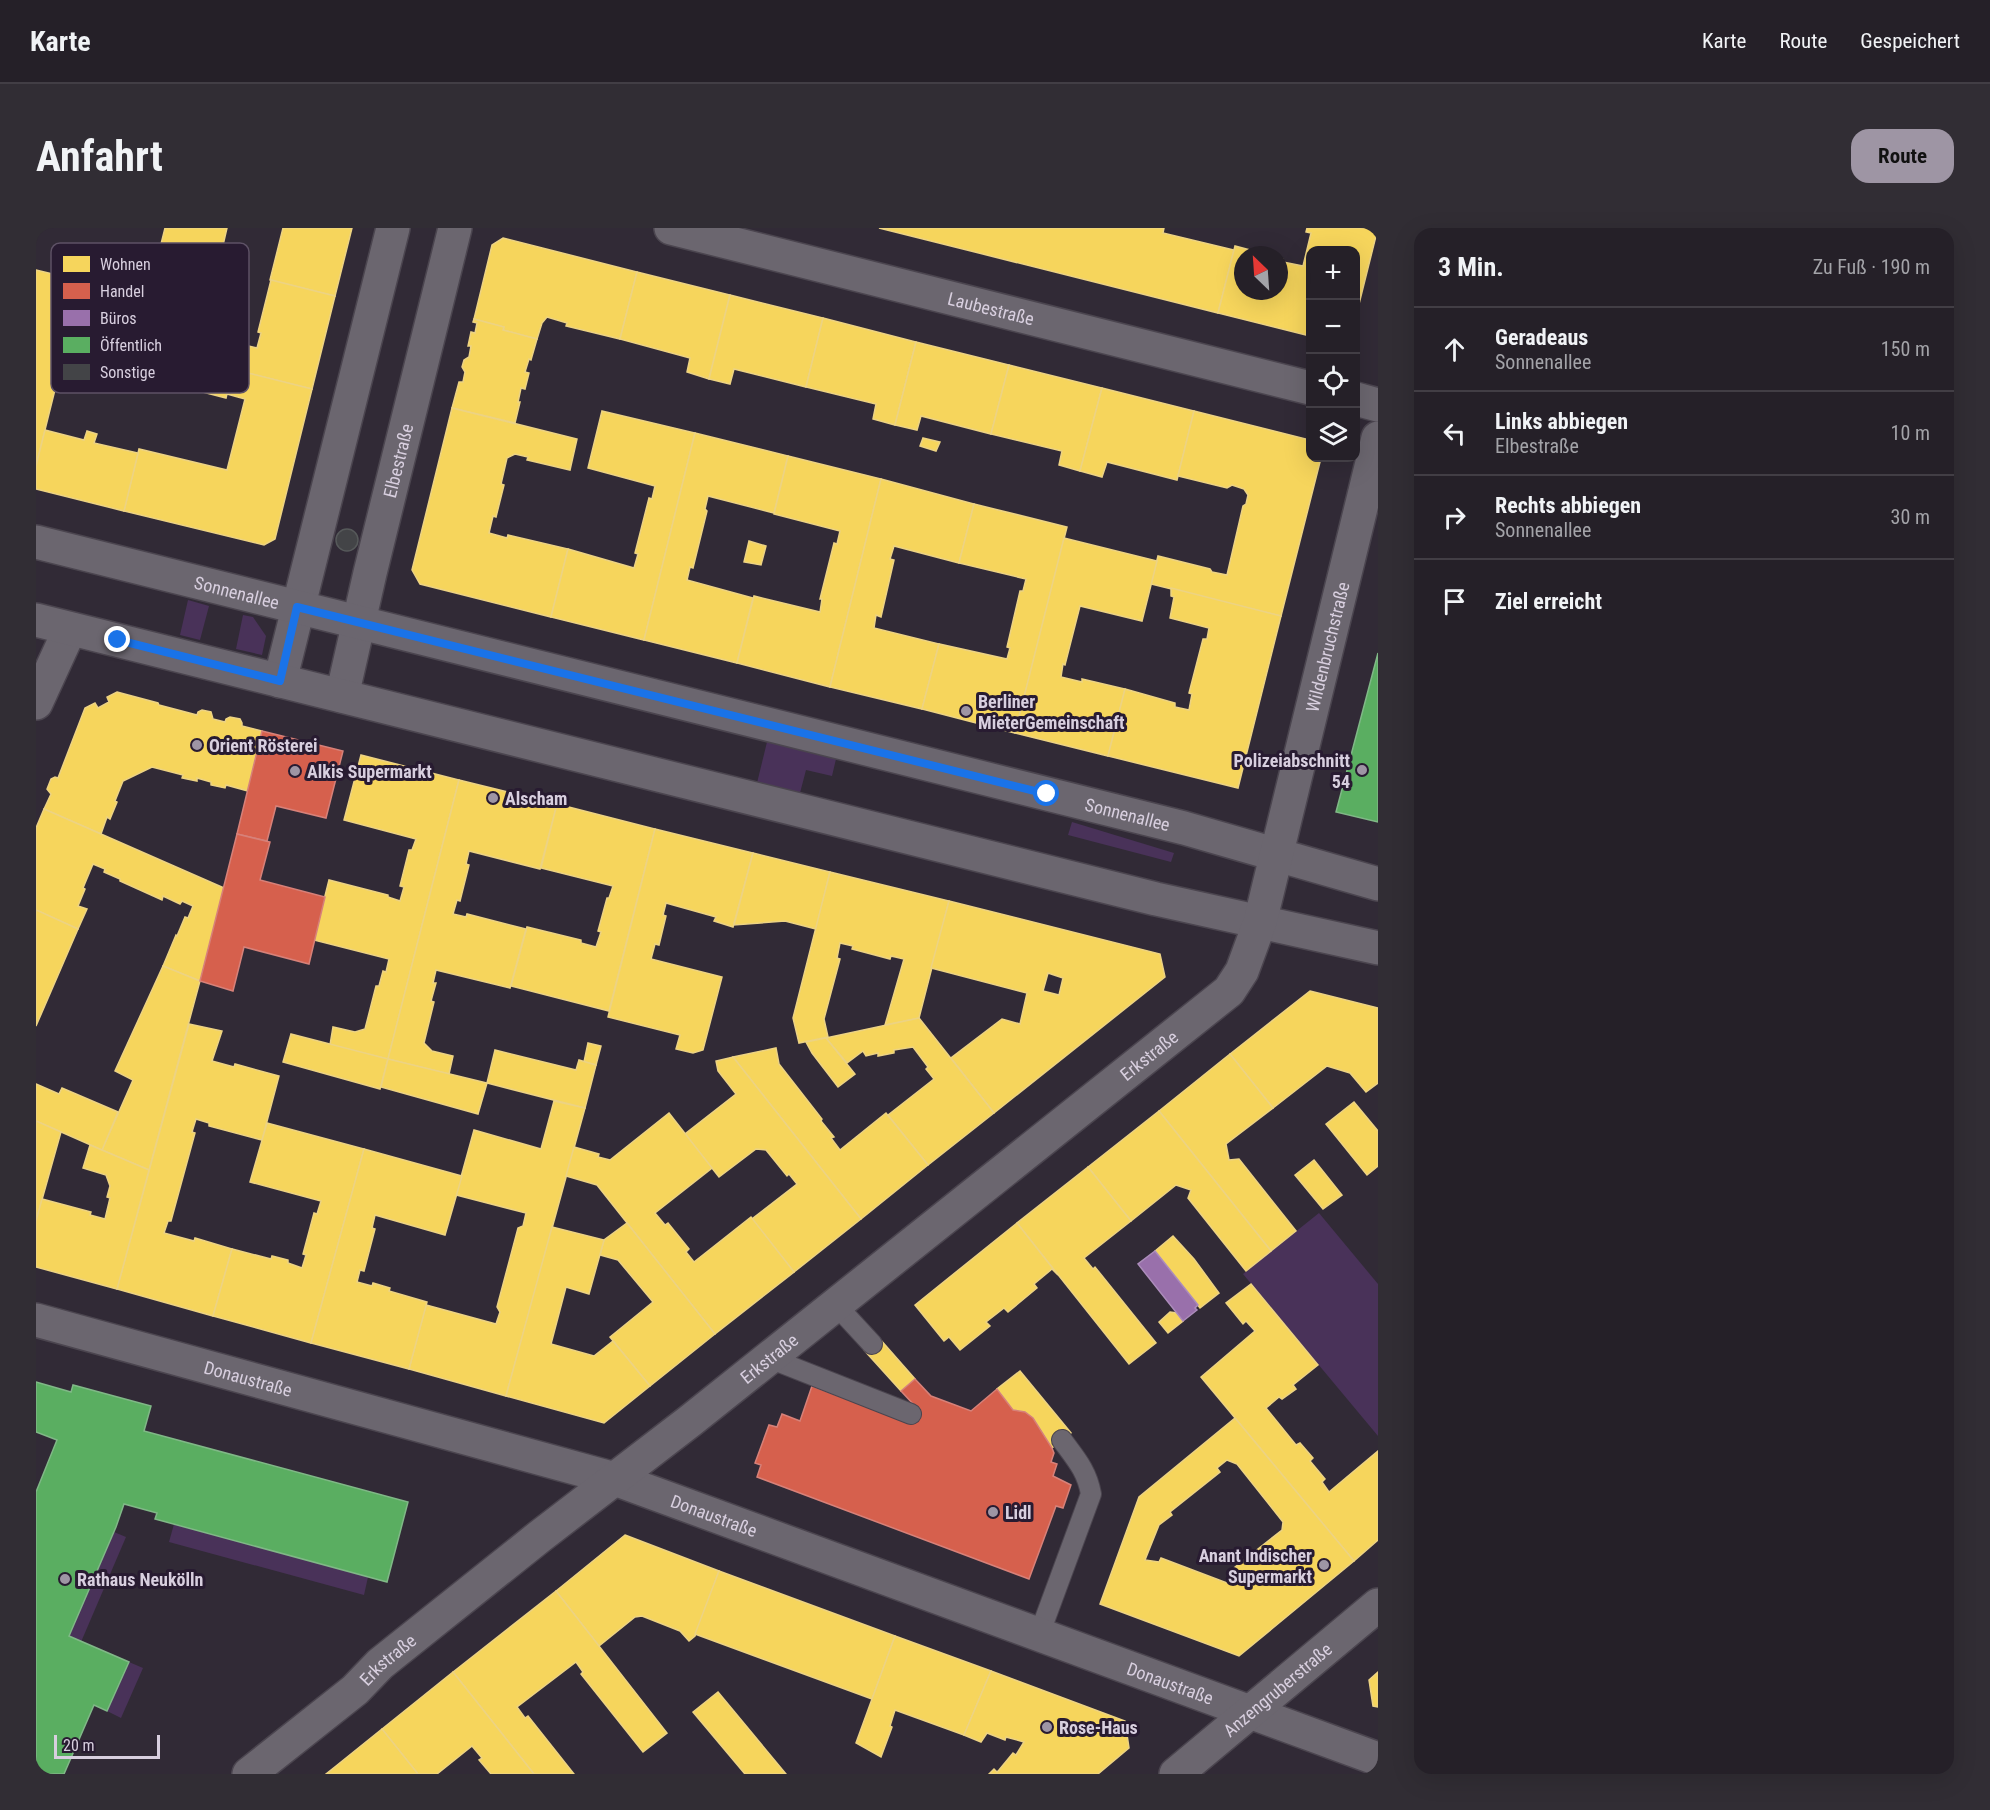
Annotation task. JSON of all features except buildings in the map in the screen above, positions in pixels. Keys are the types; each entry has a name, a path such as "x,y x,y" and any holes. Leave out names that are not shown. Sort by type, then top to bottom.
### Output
{"street":[{"path":"280,681 393,228"},
{"name":"Elbestraße","path":"342,696 455,228"},
{"name":"Laubestraße","path":"671,228 1306,387"},
{"path":"1360,400 1378,405"},
{"name":"Wildenbruchstraße","path":"1260,922 1378,438"},
{"name":"Sonnenallee","path":"36,542 1184,828 1378,884"},
{"path":"36,620 1077,879 1378,948"},
{"path":"36,703 70,629"},
{"name":"Erkstraße","path":"249,1774 355,1690 380,1664 770,1358 1230,991 1242,972 1260,922"},
{"name":"Donaustraße","path":"36,1320 615,1479 1378,1759"},
{"name":"Anzengruberstraße","path":"1176,1774 1378,1605"}],"lane":[{"path":"836,1305 872,1344"},
{"path":"770,1358 911,1414"},
{"path":"1039,1635 1091,1494 1083,1468 1062,1440"}],"shaded area":[{"path":"188,600 209,606 200,640 180,635"},
{"path":"243,615 253,617 266,636 262,655 236,649"},
{"path":"767,742 836,759 832,776 806,770 800,793 757,783"},
{"path":"1072,822 1174,853 1171,862 1068,835"},
{"path":"1319,1213 1378,1284 1378,1436 1243,1274"},
{"path":"174,1524 368,1577 364,1595 169,1542"},
{"path":"114,1532 126,1537 81,1642 69,1636"},
{"path":"129,1662 143,1668 121,1718 107,1711"}],"place":[{"name":"Berliner MieterGemeinschaft","path":"966,711"},
{"name":"Orient Rösterei","path":"197,745"},
{"name":"Polizeiabschnitt 54","path":"1362,770"},
{"name":"Alkis Supermarkt","path":"295,771"},
{"name":"Alscham","path":"493,798"},
{"name":"Lidl","path":"993,1512"},
{"name":"Anant Indischer Supermarkt","path":"1324,1565"},
{"name":"Rathaus Neukölln","path":"65,1579"},
{"name":"Rose-Haus","path":"1047,1727"}],"route":[{"path":"118,640 280,681 297,607 1047,794"}]}
